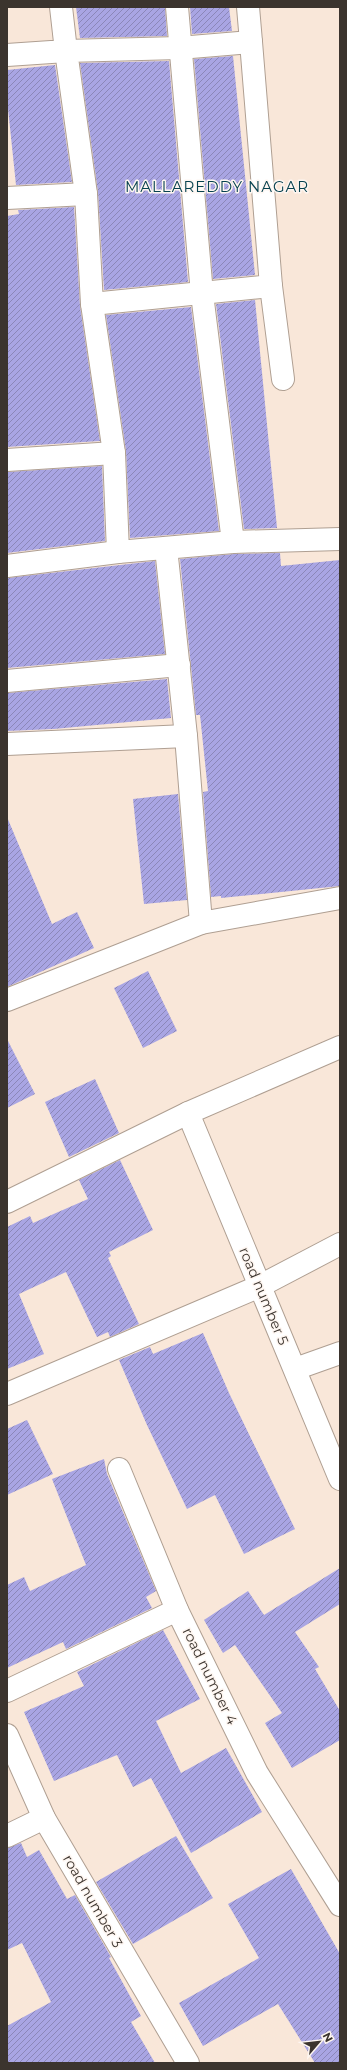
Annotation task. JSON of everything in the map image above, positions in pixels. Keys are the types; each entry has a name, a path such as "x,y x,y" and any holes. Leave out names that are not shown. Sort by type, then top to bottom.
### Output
{"street":[{"path":"61,7 86,194 92,304 114,453 118,552"},
{"path":"177,7 179,48 202,294 233,542"},
{"path":"248,7 271,286 283,379"},
{"path":"7,55 66,51 179,48 251,42"},
{"path":"7,198 86,194"},
{"path":"92,304 271,286"},
{"path":"7,460 114,453"},
{"path":"7,566 118,552 233,542 340,539"},
{"path":"166,548 186,736 201,923"},
{"path":"7,681 179,665"},
{"path":"7,744 186,736"},
{"path":"8,998 201,923 340,898"},
{"path":"7,1202 188,1113 340,1047"},
{"name":"road number 5","path":"188,1113 340,1479"},
{"path":"7,1394 260,1286 340,1244"},
{"path":"295,1369 340,1353"},
{"name":"road number 4","path":"119,1470 177,1610 258,1772 340,1905"},
{"path":"7,1691 177,1610"},
{"name":"road number 3","path":"7,1735 44,1818 188,2063"},
{"path":"7,1836 44,1818"}],"building":[{"path":"76,7 165,7 167,36 80,38"},
{"path":"190,7 229,7 232,31 192,34"},
{"path":"233,56 255,275 213,279 194,59"},
{"path":"169,61 188,282 104,290 98,192 80,63"},
{"path":"55,65 72,182 16,185 7,99 7,70"},
{"path":"74,207 80,306 100,441 7,447 7,216 19,214 18,210"},
{"path":"255,300 277,528 244,529 216,304"},
{"path":"191,307 219,531 130,538 126,451 106,315"},
{"path":"102,466 105,541 7,553 7,472"},
{"path":"280,553 281,566 340,560 340,886 221,898 221,896 211,897 203,792 208,791 200,715 196,715 180,559 234,554"},
{"path":"155,561 165,654 7,668 7,578"},
{"path":"167,679 171,718 54,729 7,731 7,693"},
{"path":"178,794 187,900 144,904 133,799"},
{"path":"7,817 52,924 77,912 94,948 7,987"},
{"path":"148,971 177,1031 143,1048 114,988"},
{"path":"7,1039 35,1094 7,1108"},
{"path":"95,1079 119,1133 69,1157 45,1102"},
{"path":"120,1160 153,1230 109,1252 111,1256 108,1258 139,1324 110,1337 108,1332 97,1337 66,1272 19,1294 44,1354 7,1369 7,1227 30,1216 33,1223 88,1199 79,1180"},
{"path":"203,1333 229,1393 295,1529 244,1554 215,1495 187,1509 147,1425 119,1360 150,1347 153,1354"},
{"path":"27,1420 53,1474 7,1495 7,1429"},
{"path":"104,1459 107,1474 156,1591 146,1597 152,1608 66,1649 63,1642 7,1668 7,1585 24,1577 30,1591 86,1565 52,1479"},
{"path":"340,1568 340,1604 295,1632 319,1667 315,1669 340,1711 340,1740 292,1768 265,1723 282,1713 235,1645 223,1653 204,1620 248,1591 264,1615"},
{"path":"163,1630 200,1699 156,1721 181,1773 226,1748 262,1812 191,1853 151,1778 133,1787 117,1755 54,1781 24,1712 84,1686 77,1672"},
{"path":"176,1836 213,1898 133,1944 96,1882"},
{"path":"21,1843 27,1857 39,1850 67,1899 75,1895 111,1957 109,1958 141,2016 131,2022 155,2063 7,2063 7,2026 51,2002 22,1943 7,1950 7,1848"},
{"path":"291,1869 340,1954 340,2063 315,2063 278,2004 203,2046 179,2003 259,1958 228,1904"}],"district":[{"name":"MALLAREDDY NAGAR","path":"217,187"}]}
